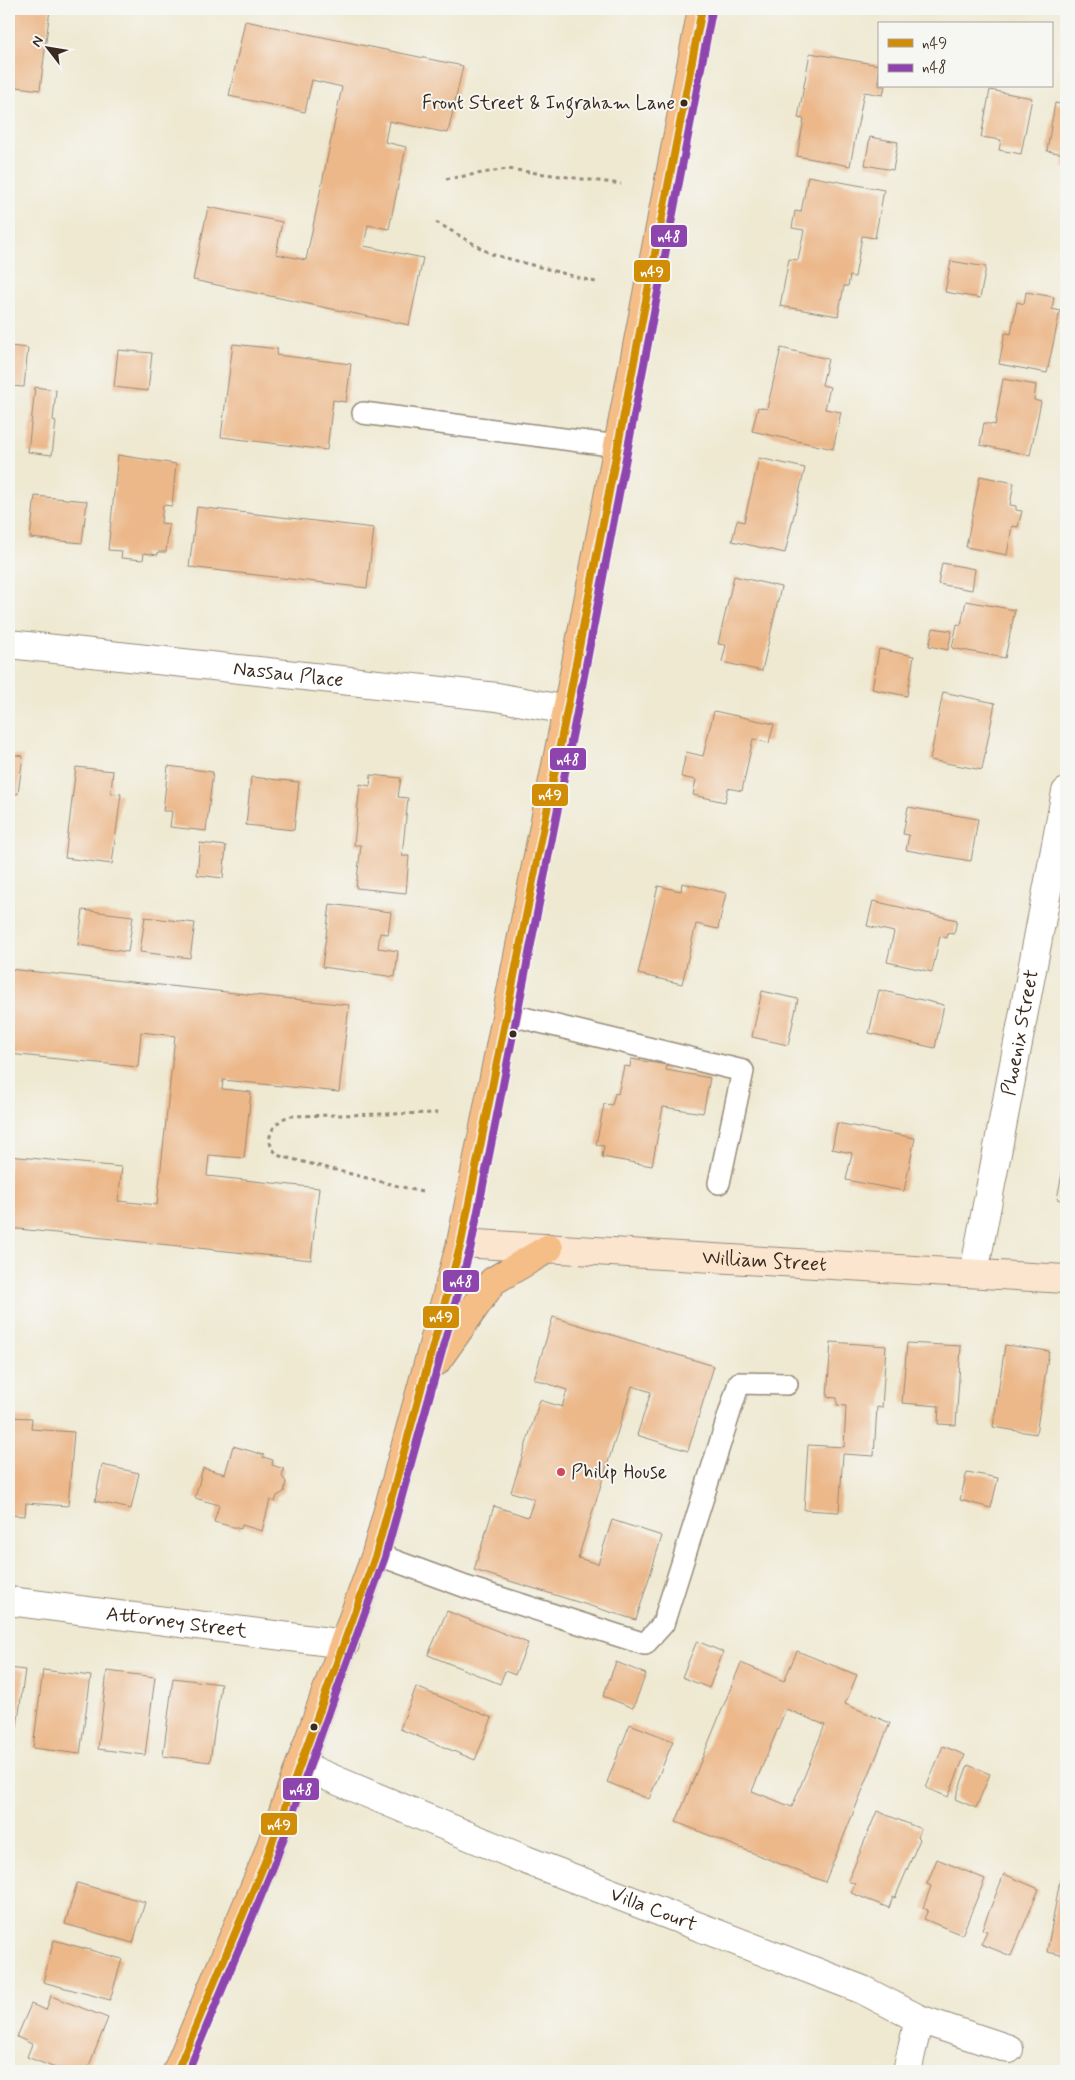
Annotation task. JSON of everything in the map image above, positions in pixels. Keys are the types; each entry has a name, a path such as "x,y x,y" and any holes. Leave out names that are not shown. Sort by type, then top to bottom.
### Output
{"main road":[{"path":"177,2071 265,1862 376,1554 461,1243 567,710 702,9"},
{"path":"425,1377 493,1281 549,1248"}],"street":[{"name":"Nassau Place","path":"9,644 497,697 567,710"},
{"name":"Phoenix Street","path":"974,1272 1066,792"},
{"name":"William Street","path":"461,1243 974,1272 1066,1279"},
{"name":"Attorney Street","path":"9,1601 345,1644"},
{"name":"Villa Court","path":"300,1765 526,1860 863,1990 919,2019 1009,2049"},
{"path":"907,2071 919,2019"}],"lane":[{"path":"363,413 618,446"},
{"path":"507,1014 743,1071 719,1183"},
{"path":"376,1554 466,1587 645,1644 663,1624 739,1383 787,1384"}],"path":[{"path":"446,179 507,169 621,184"},
{"path":"436,222 491,254 599,283"},
{"path":"422,1192 280,1156 272,1150 270,1143 271,1133 276,1124 289,1116 438,1113"}],"building":[{"path":"9,9 50,9 40,90 9,86"},
{"path":"245,21 463,66 448,133 389,121 385,142 406,147 389,229 368,225 364,246 423,258 409,325 193,280 208,207 282,222 276,254 306,260 342,87 312,80 305,112 229,96"},
{"path":"810,53 878,65 878,88 885,88 883,95 864,92 850,166 797,156 804,119 798,118"},
{"path":"990,90 1032,98 1021,154 999,150 1001,140 981,137"},
{"path":"1055,103 1066,105 1066,168 1062,168 1064,154 1047,151"},
{"path":"870,137 898,142 893,170 865,165"},
{"path":"808,176 884,190 875,238 862,236 855,277 850,276 848,286 844,286 838,316 780,306 789,259 798,260 804,230 792,228 795,211 801,212"},
{"path":"951,261 986,267 980,298 945,292"},
{"path":"1026,292 1054,297 1052,309 1060,311 1047,373 999,364 1005,333 1011,334 1017,302 1024,304"},
{"path":"233,344 278,349 276,355 351,364 346,402 333,400 327,450 221,437"},
{"path":"9,346 28,348 24,387 9,386"},
{"path":"781,348 828,359 822,385 830,387 825,409 841,412 833,449 752,431 758,407 767,409"},
{"path":"118,350 152,353 148,391 114,387"},
{"path":"1003,379 1036,385 1034,400 1041,402 1030,455 980,445 984,423 995,425"},
{"path":"35,387 56,390 53,420 56,421 52,455 28,452"},
{"path":"118,455 176,464 172,506 163,505 161,523 169,524 166,552 158,552 158,555 144,553 143,560 121,558 122,551 108,550"},
{"path":"759,458 805,468 785,553 732,541 737,520 744,522"},
{"path":"980,476 1014,483 1010,505 1016,506 1016,510 1022,511 1018,527 1012,526 1007,555 966,547"},
{"path":"35,496 87,501 82,543 30,538"},
{"path":"197,507 374,528 367,588 189,567"},
{"path":"942,563 975,569 972,590 938,584"},
{"path":"734,576 781,587 762,671 722,662 726,645 718,644"},
{"path":"966,601 1015,610 1005,658 952,648 957,624 961,625"},
{"path":"933,628 952,631 948,650 929,646"},
{"path":"879,649 914,656 907,696 872,689"},
{"path":"943,692 995,703 982,770 930,760"},
{"path":"714,711 774,724 769,743 753,739 742,791 728,788 725,802 693,795 696,780 681,777 686,752 703,756"},
{"path":"9,754 23,756 18,794 9,793"},
{"path":"168,766 213,772 206,831 170,827 172,811 163,811"},
{"path":"76,767 113,771 111,793 121,794 112,864 65,858"},
{"path":"371,775 401,778 398,797 408,798 402,856 409,856 406,893 356,888 361,845 354,845 360,784 370,786"},
{"path":"251,777 299,782 294,830 246,825"},
{"path":"908,807 978,819 971,861 906,850 909,835 903,834"},
{"path":"200,843 226,846 223,878 197,875"},
{"path":"682,883 726,893 718,929 696,924 682,984 638,974 658,886 681,891"},
{"path":"873,901 957,920 954,934 948,933 947,938 940,936 932,972 887,962 894,932 867,926"},
{"path":"330,904 391,912 388,934 380,933 378,948 398,951 395,977 322,967"},
{"path":"83,910 133,916 128,952 78,945"},
{"path":"145,917 195,923 190,958 140,952"},
{"path":"9,969 349,1005 339,1092 223,1080 222,1089 251,1092 244,1158 209,1155 207,1176 319,1188 311,1260 9,1228 9,1156 122,1167 118,1201 157,1205 175,1036 141,1032 138,1067 9,1054"},
{"path":"879,990 944,1005 935,1048 869,1033"},
{"path":"762,991 798,999 788,1045 752,1037"},
{"path":"631,1059 667,1065 666,1070 710,1078 703,1113 663,1107 652,1166 602,1157 604,1146 596,1145 604,1104 612,1105 615,1093 618,1094 624,1066 630,1067"},
{"path":"837,1123 915,1138 904,1191 846,1180 852,1153 832,1149"},
{"path":"1066,1158 1066,1201 1057,1199"},
{"name":"Philip House","path":"553,1317 714,1366 688,1451 637,1435 651,1392 632,1386 578,1558 598,1564 612,1520 662,1536 636,1620 474,1570 494,1506 528,1517 534,1499 511,1492 540,1400 562,1407 567,1390 534,1379"},
{"path":"831,1342 886,1346 882,1408 877,1407 874,1456 843,1454 839,1512 804,1510 808,1445 844,1447 846,1406 837,1405 837,1398 827,1397"},
{"path":"907,1343 961,1346 956,1425 938,1424 939,1406 902,1403"},
{"path":"1005,1345 1049,1351 1036,1434 993,1427"},
{"path":"9,1417 32,1418 31,1429 74,1432 68,1506 26,1503 25,1516 9,1515"},
{"path":"233,1446 264,1455 263,1457 273,1460 272,1465 284,1469 282,1476 286,1482 284,1492 277,1496 275,1502 270,1500 262,1531 242,1525 241,1529 214,1522 219,1505 195,1498 203,1468 225,1474"},
{"path":"102,1465 139,1473 131,1509 95,1501"},
{"path":"967,1472 998,1478 991,1508 960,1500"},
{"path":"447,1611 528,1643 515,1675 505,1671 500,1684 428,1655"},
{"path":"697,1641 723,1652 709,1688 682,1677"},
{"path":"797,1651 857,1675 845,1704 890,1723 825,1882 676,1822 741,1663 784,1681","holes":["786,1709 825,1725 792,1807 752,1791"]},
{"path":"616,1662 646,1674 633,1708 603,1696"},
{"path":"9,1668 25,1670 14,1748 9,1748"},
{"path":"43,1670 91,1676 80,1754 33,1748"},
{"path":"107,1671 155,1677 145,1755 98,1749"},
{"path":"173,1678 221,1684 210,1762 163,1756"},
{"path":"416,1687 492,1718 475,1760 400,1729"},
{"path":"630,1724 673,1741 649,1799 607,1782"},
{"path":"943,1746 965,1755 948,1797 926,1788"},
{"path":"968,1765 990,1774 976,1808 955,1799"},
{"path":"877,1811 921,1829 918,1837 920,1839 889,1908 851,1893 855,1884 848,1881"},
{"path":"937,1859 985,1879 962,1935 924,1919 928,1910 923,1908 931,1886 927,1884"},
{"path":"1004,1874 1039,1889 1011,1956 981,1944 987,1931 982,1929"},
{"path":"1061,1874 1066,1875 1066,1956 1047,1952"},
{"path":"77,1883 145,1902 133,1943 65,1924"},
{"path":"54,1940 122,1959 110,2000 43,1982"},
{"path":"51,1996 108,2018 87,2071 63,2071 27,2057 32,2044 17,2037 31,2004 46,2010"}],"transit line":[{"name":"n49","path":"177,2071 265,1862 376,1554 461,1243 567,710 702,9"},
{"name":"n48","path":"188,2071 274,1865 385,1557 471,1246 577,712 712,11"}],"place":[{"name":"Front Street & Ingraham Lane","path":"684,103"},
{"name":"Philip House","path":"561,1472"}]}
